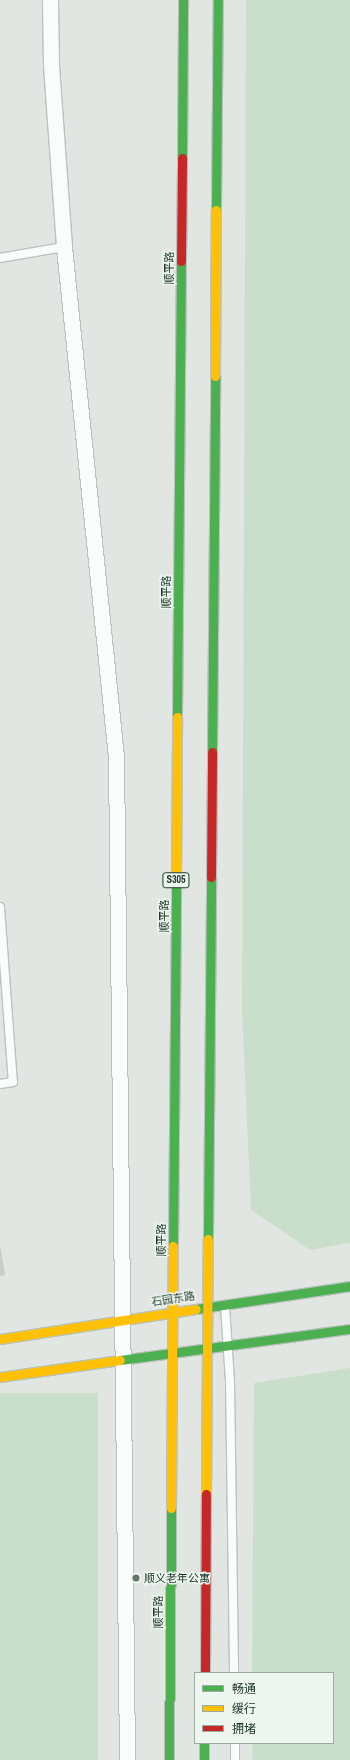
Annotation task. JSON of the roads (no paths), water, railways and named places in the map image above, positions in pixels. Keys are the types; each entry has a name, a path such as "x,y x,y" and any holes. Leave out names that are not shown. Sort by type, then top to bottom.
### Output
{"main road":[{"name":"顺平路","path":"169,1760 183,0"},
{"path":"205,1672 218,0"},
{"name":"石园东路","path":"0,1339 172,1311 350,1286"},
{"path":"0,1376 172,1351 228,1347 350,1329"},
{"path":"204,1744 204,1760"}],"street":[{"path":"50,0 51,65 64,248 116,757 127,1760"}],"lane":[{"path":"0,258 64,248"},
{"path":"0,907 13,1082 0,1084"},
{"path":"225,1304 228,1347 234,1672"},
{"path":"235,1744 235,1760"}],"place":[{"name":"顺义老年公寓","path":"136,1578"}]}
